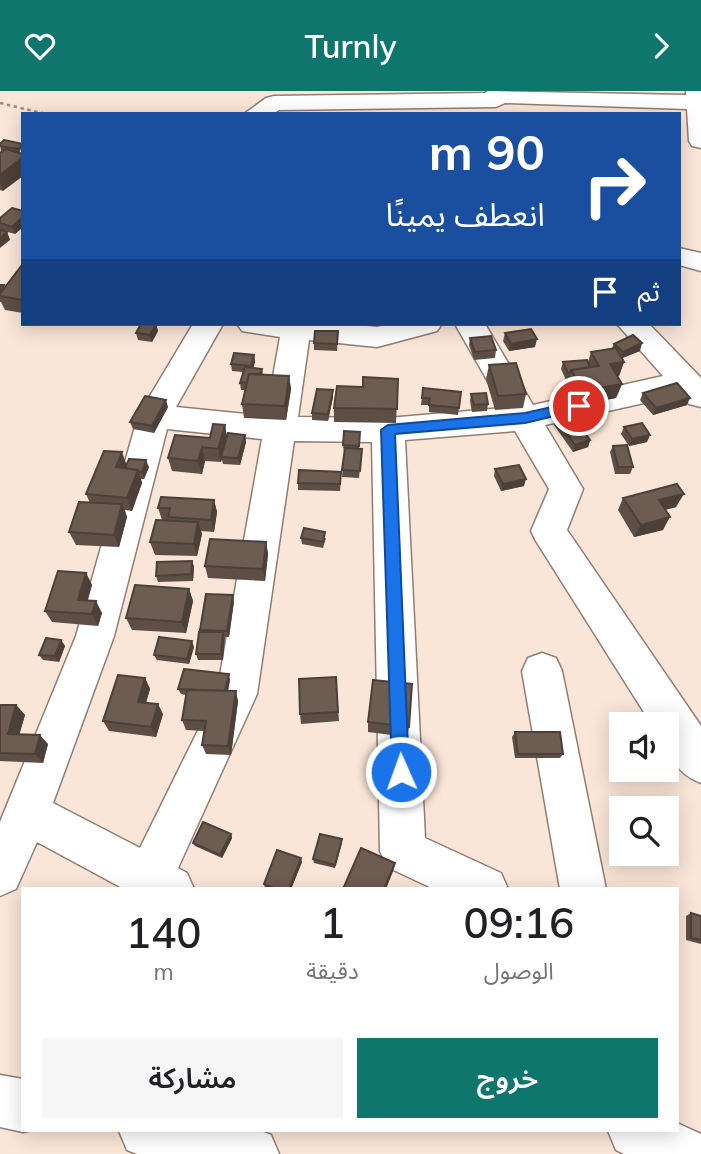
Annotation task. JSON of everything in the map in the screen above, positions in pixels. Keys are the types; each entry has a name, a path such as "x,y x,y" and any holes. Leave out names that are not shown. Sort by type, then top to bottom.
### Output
{"street":[{"path":"270,103 496,100 619,107 697,97 701,141"},
{"path":"681,257 701,264"},
{"path":"681,270 701,264"},
{"path":"0,873 27,813 95,636 154,416 207,326"},
{"path":"274,326 377,337 419,326"},
{"path":"471,326 566,489 549,531 701,763"},
{"path":"634,326 694,389"},
{"path":"27,813 160,883 237,694 296,328"},
{"path":"154,416 279,429 388,430 525,418 694,389"},
{"path":"388,430 403,851 481,887"},
{"path":"542,671 583,887"},
{"path":"0,1101 21,1106"},
{"path":"637,1132 683,1154"},
{"path":"156,1139 252,1154"}],"path":[{"path":"0,103 38,112"}],"building":[{"path":"4,140 21,144 21,147 18,149 0,144"},
{"path":"6,149 21,153 21,159 0,175 0,153"},
{"path":"12,208 21,210 21,219 12,227 0,223 0,218"},
{"path":"21,266 21,300 0,294"},
{"path":"140,326 155,326 150,335 136,333"},
{"path":"531,329 537,339 511,344 505,333"},
{"path":"315,331 338,331 337,344 314,343"},
{"path":"633,335 642,343 623,352 614,344"},
{"path":"491,336 496,350 475,352 470,338"},
{"path":"616,348 624,362 610,364 622,384 583,391 571,370 599,366 591,352"},
{"path":"234,353 254,355 251,366 231,364"},
{"path":"587,360 590,367 571,370 570,373 563,362"},
{"path":"516,363 526,394 498,396 489,365"},
{"path":"245,367 262,369 260,374 249,374 247,382 240,383"},
{"path":"249,374 289,376 285,406 242,404"},
{"path":"363,377 398,379 397,409 334,408 337,386 363,387"},
{"path":"677,383 690,398 656,408 643,393"},
{"path":"423,388 461,392 459,408 429,405 430,398 422,398"},
{"path":"317,389 333,390 328,414 312,413"},
{"path":"486,393 488,404 474,405 471,394"},
{"path":"145,396 166,400 152,426 130,422"},
{"path":"586,409 594,419 578,423 590,440 575,445 556,418"},
{"path":"642,423 650,435 632,439 624,427"},
{"path":"213,424 225,425 218,449 202,447 198,461 168,458 175,435 210,438"},
{"path":"344,431 360,432 359,446 343,445"},
{"path":"228,433 245,435 238,458 221,457"},
{"path":"627,445 633,467 618,467 613,446"},
{"path":"345,448 362,449 360,471 342,470"},
{"path":"104,451 122,452 116,467 138,470 127,498 86,494"},
{"path":"129,459 146,460 142,472 125,468"},
{"path":"519,465 526,479 503,484 495,469"},
{"path":"299,470 341,472 340,484 298,483"},
{"path":"677,484 684,494 659,500 670,517 641,525 623,498"},
{"path":"161,497 214,500 211,520 168,517 170,508 158,508"},
{"path":"79,502 122,504 114,535 69,532"},
{"path":"156,520 198,522 194,544 150,542"},
{"path":"304,528 325,532 323,542 301,538"},
{"path":"210,539 266,542 263,569 205,566"},
{"path":"192,561 191,574 156,576 157,562"},
{"path":"58,571 86,573 78,600 96,601 92,614 45,611"},
{"path":"135,585 189,589 182,622 126,618"},
{"path":"206,594 233,595 227,631 200,630"},
{"path":"199,632 223,632 221,654 196,654"},
{"path":"159,637 192,641 187,659 154,655"},
{"path":"46,638 61,640 55,656 39,655"},
{"path":"184,669 229,674 225,691 178,689"},
{"path":"118,675 145,678 138,702 158,704 151,727 103,721"},
{"path":"336,677 338,712 300,714 299,679"},
{"path":"373,680 412,684 409,727 368,722"},
{"path":"187,690 236,691 228,746 202,745 206,721 182,720"},
{"path":"0,705 16,705 8,734 40,735 35,754 0,753"},
{"path":"515,732 560,732 563,754 518,754"},
{"path":"203,822 231,834 220,855 193,843"},
{"path":"320,834 342,839 335,865 313,859"},
{"path":"361,848 395,863 385,887 344,887"},
{"path":"277,850 301,858 290,887 271,887 264,884"},
{"path":"691,913 701,916 701,940 691,938"}],"route":[{"path":"401,772 388,430 525,418 579,406"}]}
